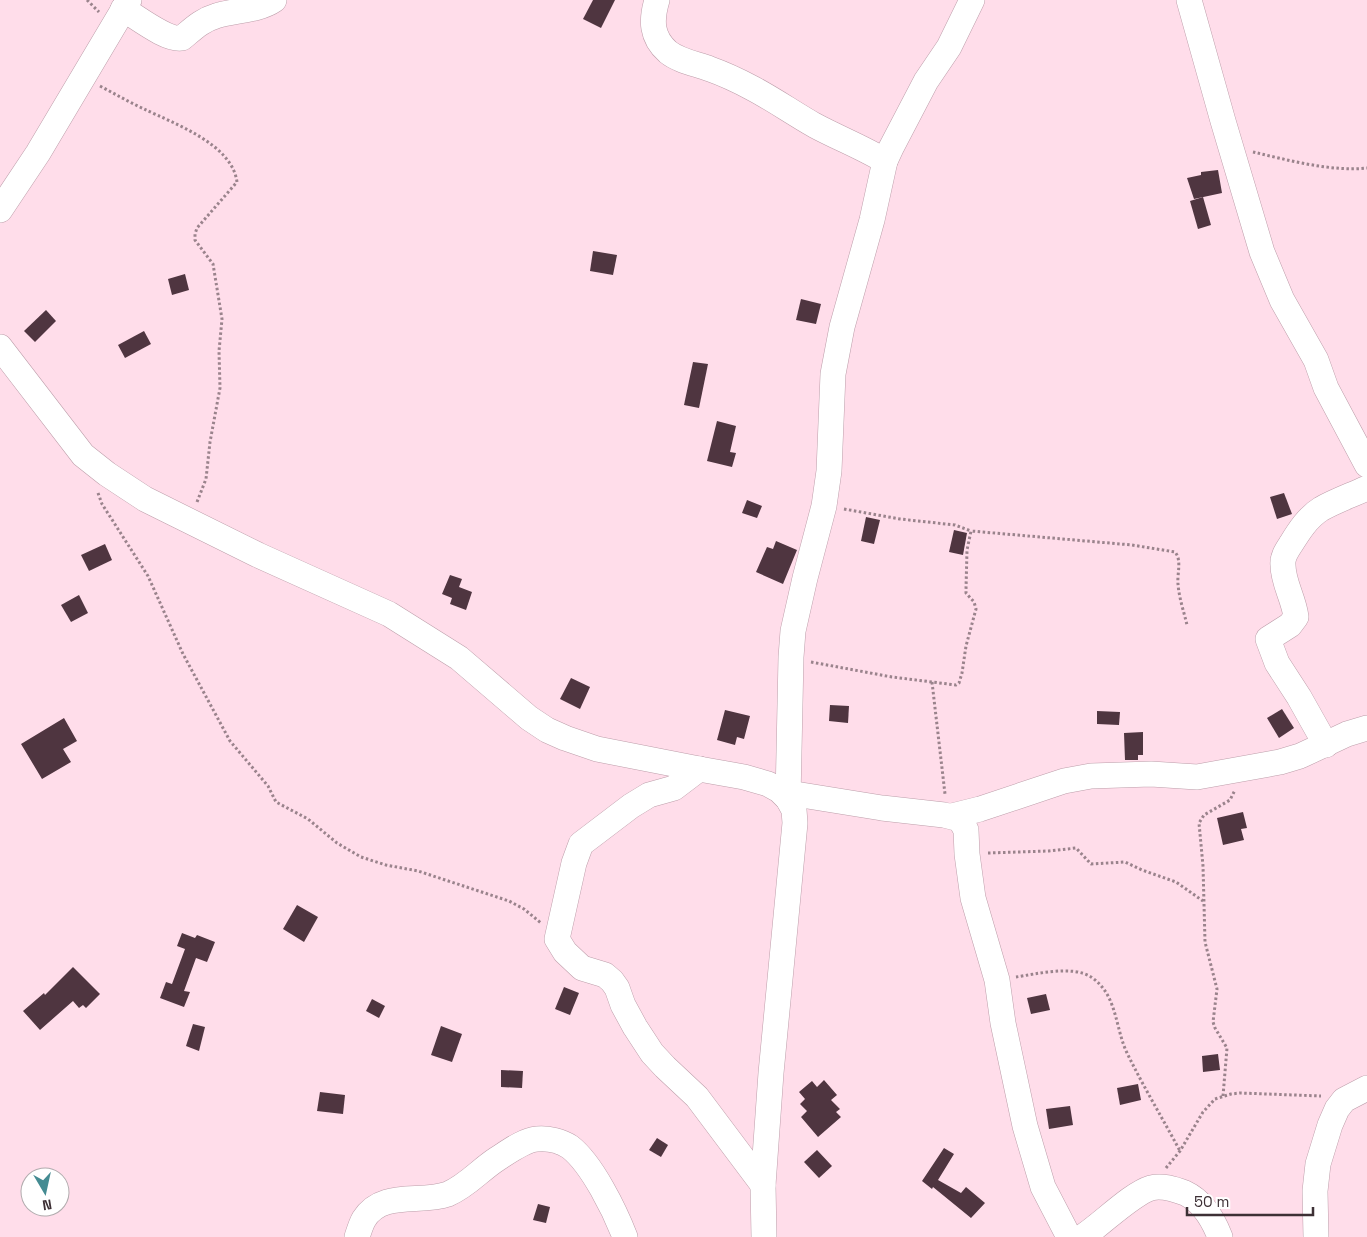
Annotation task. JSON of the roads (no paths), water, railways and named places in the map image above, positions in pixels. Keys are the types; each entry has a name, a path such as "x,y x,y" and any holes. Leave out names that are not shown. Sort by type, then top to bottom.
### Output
{"street":[{"path":"0,210 38,153 126,4 164,33 179,39 206,20 261,6 274,0"},
{"path":"657,0 652,16 654,29 658,40 669,52 752,88 789,112 834,136 865,149 885,161"},
{"path":"764,1237 763,1185 771,1073 796,823 794,810 788,796 790,658 793,631 824,506 829,471 831,397 836,355 872,220 885,161 905,117 949,47 972,0"},
{"path":"1189,0 1249,211 1271,276 1282,300 1316,360 1326,388 1367,465"},
{"path":"0,348 83,455 107,474 144,498 188,521 389,614 459,658 529,718 547,730 597,748 699,769 744,776 768,784 788,796 952,816 960,819 964,824 967,841 973,898 997,980 1014,1080 1036,1164 1049,1201 1069,1237"},
{"path":"1326,745 1299,696 1277,662 1268,639 1290,625 1296,617 1284,578 1282,562 1285,553 1307,522 1322,509 1367,488"},
{"path":"952,816 989,807 1064,781 1091,776 1152,774 1197,777 1241,770 1293,758 1326,745 1347,734 1367,728"},
{"path":"699,769 674,788 649,795 631,806 582,844 574,863 557,939 566,952 582,968 604,975 612,981 617,988 623,1005 652,1053 705,1107 763,1185"},
{"path":"1316,1237 1315,1191 1318,1164 1330,1125 1337,1109 1344,1100 1367,1088"},
{"path":"357,1237 364,1220 374,1207 391,1200 445,1195 460,1189 495,1160 519,1146 535,1139 550,1139 570,1147 583,1162 607,1196 625,1237"},
{"path":"1082,1237 1137,1196 1151,1188 1163,1187 1175,1189 1191,1196 1206,1210 1220,1237"}]}
